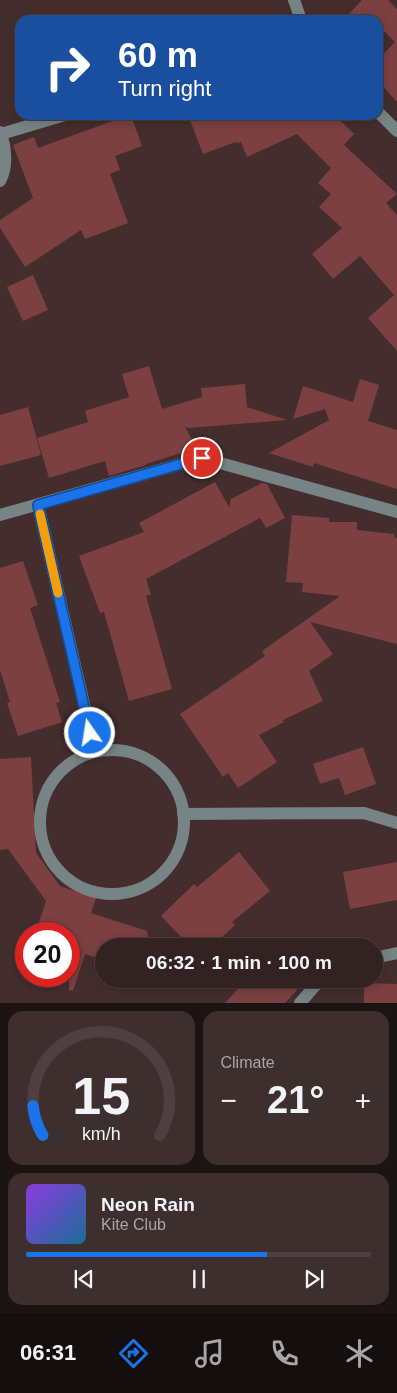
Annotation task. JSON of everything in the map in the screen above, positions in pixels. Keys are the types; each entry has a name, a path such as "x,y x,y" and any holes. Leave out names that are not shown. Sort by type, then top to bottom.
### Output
{"street":[{"path":"294,0 298,15"},
{"path":"383,117 397,131"},
{"path":"0,181 5,156 1,133 47,120"},
{"path":"0,515 202,458 397,512"},
{"path":"38,505 95,752"},
{"path":"111,749 133,753 154,763 170,779 181,800 184,822 180,845 170,866 153,882 132,891 108,894 84,888 63,875 48,855 40,832 41,807 50,784 66,765 88,753 95,752 111,749"},
{"path":"183,814 364,813 397,823"},
{"path":"383,956 397,953"},
{"path":"300,1003 313,988"}],"building":[{"path":"362,0 388,0 397,9 397,102 383,87 383,55 395,42 383,30 383,15 348,15"},
{"path":"115,120 133,120 142,146 115,156 120,170 110,174 128,223 85,239 81,230 25,267 0,228 0,220 33,198 13,145 34,137 38,148"},
{"path":"190,120 340,120 354,134 344,145 397,194 386,203 397,215 397,351 368,318 394,295 360,256 333,279 312,254 342,228 319,207 331,194 318,183 331,168 297,134 247,157 241,142 236,142 203,154"},
{"path":"33,275 48,310 23,321 7,287"},
{"path":"149,366 162,409 202,397 201,388 245,384 247,407 287,420 185,427 197,448 109,476 105,461 49,478 37,438 88,422 85,411 129,397 122,374"},
{"path":"360,379 379,385 368,421 397,430 397,489 314,463 313,467 269,453 329,420 325,409 293,419 303,386 353,402"},
{"path":"28,407 41,455 0,466 0,415"},
{"path":"215,482 229,507 231,499 262,483 267,484 285,518 266,528 260,518 146,579 151,594 146,596 172,689 129,701 104,612 100,613 79,556 144,532 139,523"},
{"path":"292,515 329,518 329,522 357,522 357,530 394,534 394,537 397,538 397,644 310,622 333,654 309,671 323,701 283,720 284,722 259,735 277,762 238,788 228,773 223,777 180,714 265,656 262,651 340,596 302,592 303,583 286,582"},
{"path":"23,561 38,605 30,608 60,702 56,703 62,722 18,736 7,703 10,702 0,670 0,568"},
{"path":"363,747 376,784 345,795 339,778 320,784 313,764"},
{"path":"31,757 36,853 60,886 96,898 91,913 147,931 148,938 95,938 95,957 85,954 80,969 80,922 39,922 46,901 8,849 0,850 0,759"},
{"path":"239,852 270,891 232,922 235,925 221,938 182,938 161,916 194,884 197,887"},
{"path":"397,862 397,900 350,909 343,872"},
{"path":"383,984 397,984 397,1003 364,1003 364,988 383,988"},
{"path":"69,987 74,987 73,991 69,990"},
{"path":"239,988 295,988 297,990 285,1003 225,1003"}],"slow traffic":[{"path":"40,514 58,593"}],"route":[{"path":"90,733 38,505 202,458"}]}
